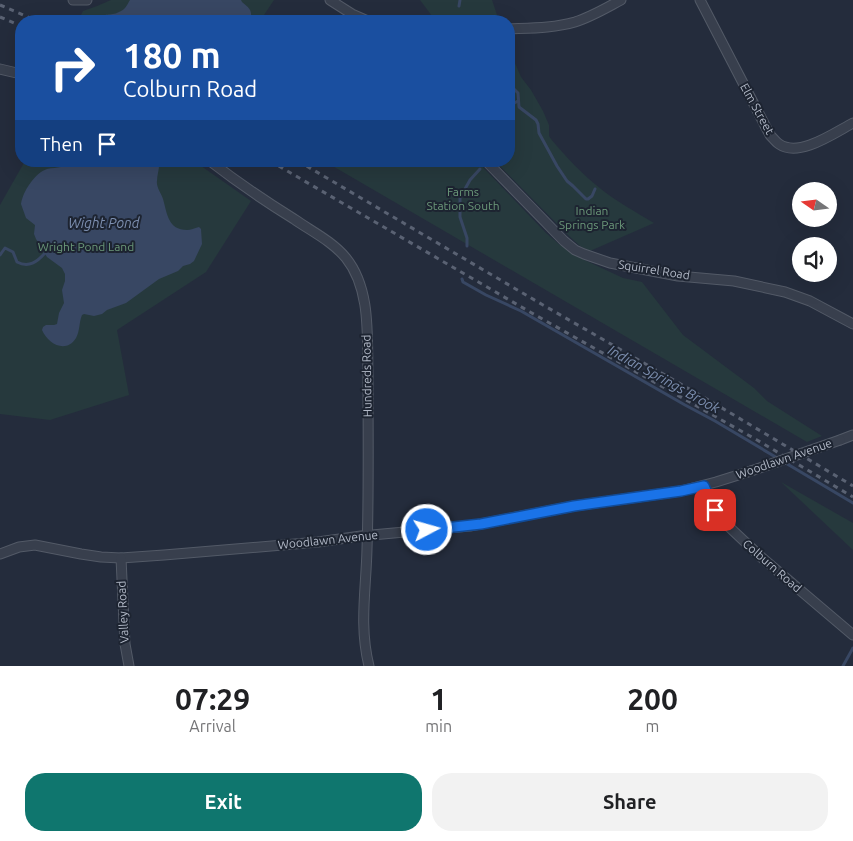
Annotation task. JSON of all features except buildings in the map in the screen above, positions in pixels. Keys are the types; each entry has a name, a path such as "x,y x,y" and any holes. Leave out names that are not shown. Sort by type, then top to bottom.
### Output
{"street":[{"path":"73,0 87,0"},
{"path":"330,0 354,15"},
{"path":"515,29 575,22 621,0"},
{"name":"Elm Street","path":"700,0 770,135 779,144 789,148 801,148 815,143 853,123"},
{"path":"0,69 15,73"},
{"name":"Hundreds Road","path":"218,167 331,244 347,260 356,275 363,298 367,336 367,535 363,618 364,645 369,666"},
{"name":"Squirrel Road","path":"492,167 564,241 575,250 584,254 610,263 671,275 734,281 777,289 804,298 853,324"},
{"name":"Woodlawn Avenue","path":"0,554 19,547 35,545 87,555 121,558 236,550 476,525 574,506 704,486 853,435"},
{"name":"Colburn Road","path":"704,486 715,510 761,558 853,635"},
{"name":"Valley Road","path":"121,558 125,644 130,666"}],"green space":[{"path":"111,0 274,0 264,15 81,15 83,11"},
{"path":"420,0 492,0 497,15 431,15"},
{"name":"Indian Springs Park","path":"515,63 521,77 543,111 549,125 549,136 551,139 574,165 601,189 620,203 654,223 590,251 580,246 501,167 515,167"},
{"name":"Wright Pond Land","path":"22,167 203,167 251,201 206,272 117,330 129,395 50,420 0,414 0,205"},
{"name":"Farms Station South","path":"334,167 483,167 546,233 560,245 578,257 623,278 642,282 683,335 754,388 767,401 822,436 807,442"},
{"path":"781,482 853,523 853,550"}],"water":[{"path":"130,0 241,0 250,10 251,15 105,15 116,13 126,7"},
{"name":"Wight Pond","path":"58,167 159,167 157,186 169,220 181,229 188,230 199,227 201,229 202,244 194,261 183,266 178,271 159,279 126,303 107,310 102,314 94,316 82,315 76,338 72,343 62,346 48,339 42,330 46,325 57,324 59,313 64,303 62,290 65,274 62,268 47,257 34,234 35,225 26,218 21,204 27,188 34,178 47,169"}],"waterway":[{"name":"Indian Springs Brook","path":"459,6 460,0"},
{"path":"515,90 518,93 519,107 536,120 539,133 567,181 586,199 592,196 595,189"},
{"name":"Indian Springs Brook","path":"467,246 467,238 460,217 460,198 470,180 480,169"},
{"path":"0,255 5,248 13,252 17,262 29,264 39,259 45,253"},
{"name":"Indian Springs Brook","path":"462,279 463,282 486,295 521,311 715,421 853,503"},
{"name":"Indian Springs Brook","path":"843,666 853,648"}],"railway":[{"path":"0,5 23,15"},
{"path":"0,17 15,23"},
{"path":"280,167 853,497"},
{"path":"308,167 853,486"}],"route":[{"path":"427,530 481,524 574,506 704,486 715,510"}]}
